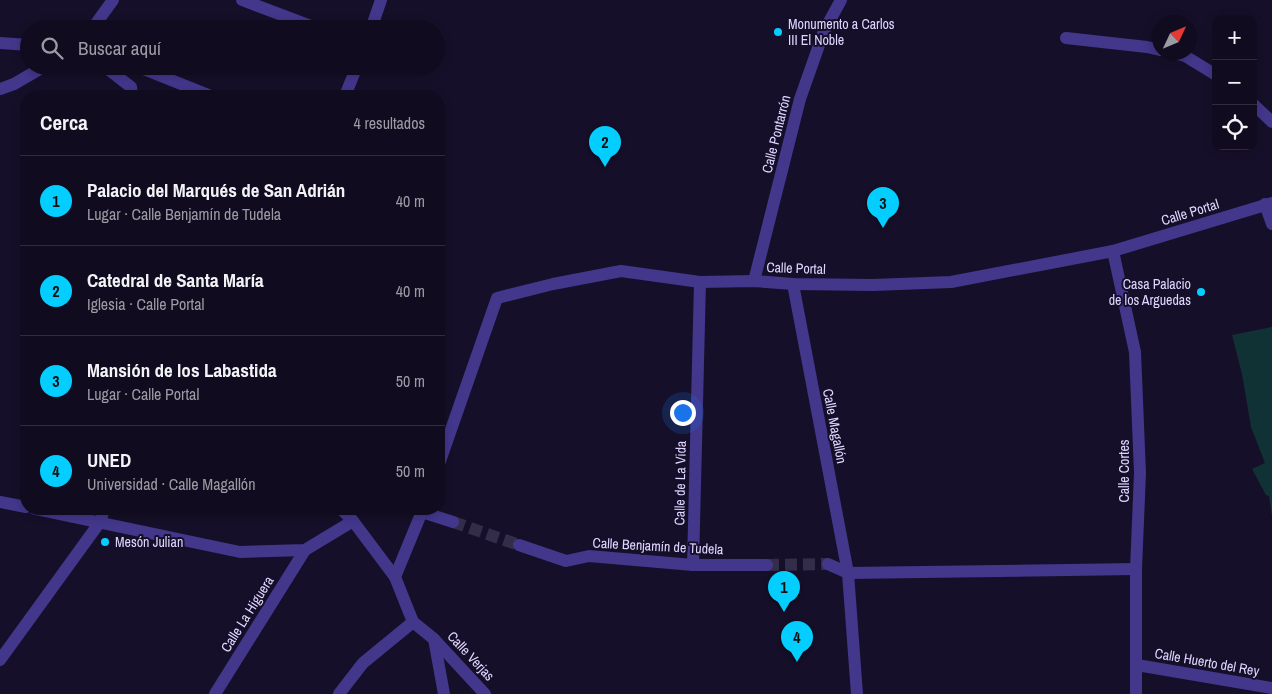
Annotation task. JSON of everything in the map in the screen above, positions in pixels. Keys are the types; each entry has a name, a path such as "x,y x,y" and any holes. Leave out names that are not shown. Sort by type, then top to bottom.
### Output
{"street":[{"path":"98,20 112,0"},
{"path":"242,0 295,20"},
{"path":"374,20 381,0"},
{"name":"Calle Pontarrón","path":"754,281 800,98 824,31 841,0"},
{"path":"1066,38 1152,48"},
{"path":"0,44 20,45"},
{"path":"1192,60 1212,73"},
{"path":"0,89 30,75"},
{"path":"116,75 131,87 131,90"},
{"path":"158,75 196,90"},
{"path":"348,90 354,75"},
{"path":"1254,105 1272,122"},
{"name":"Calle Portal","path":"445,447 497,298 553,284 621,271 700,282 754,281 792,284 873,285 951,282 1113,251 1268,204 1272,224"},
{"name":"Calle Cortes","path":"1113,251 1135,352 1140,473 1136,568 1136,694"},
{"name":"Calle de La Vida","path":"693,565 700,282"},
{"name":"Calle Magallón","path":"792,284 848,573 857,694"},
{"path":"0,502 20,506"},
{"path":"65,515 240,552 305,550 353,522"},
{"path":"0,660 100,522 102,515"},
{"name":"Calle Verjas","path":"347,515 395,577 413,622 434,639 486,694"},
{"path":"395,577 421,515"},
{"path":"436,515 453,522"},
{"name":"Calle Benjamín de Tudela","path":"520,545 566,560 589,556 693,565 767,565"},
{"name":"Calle La Higuera","path":"215,694 305,550"},
{"path":"828,564 848,573 1136,568"},
{"path":"339,694 363,663 413,622"},
{"name":"Calle Verjas","path":"434,639 444,694"},
{"name":"Calle Huerto del Rey","path":"1137,665 1272,688"}],"green space":[{"path":"1272,327 1272,516 1269,496 1266,495 1252,469 1265,463 1251,427 1242,374 1232,335"}],"tunnel":[{"path":"453,522 519,545"},
{"path":"767,565 828,564"}],"place":[{"name":"Monumento a Carlos III El Noble","path":"778,32"},
{"name":"Catedral de Santa María","path":"605,167"},
{"name":"Mansión de los Labastida","path":"883,228"},
{"name":"Casa Palacio de los Arguedas","path":"1201,292"},
{"name":"Mesón Julian","path":"105,542"},
{"name":"Palacio del Marqués de San Adrián","path":"784,612"},
{"name":"UNED","path":"797,662"}]}
